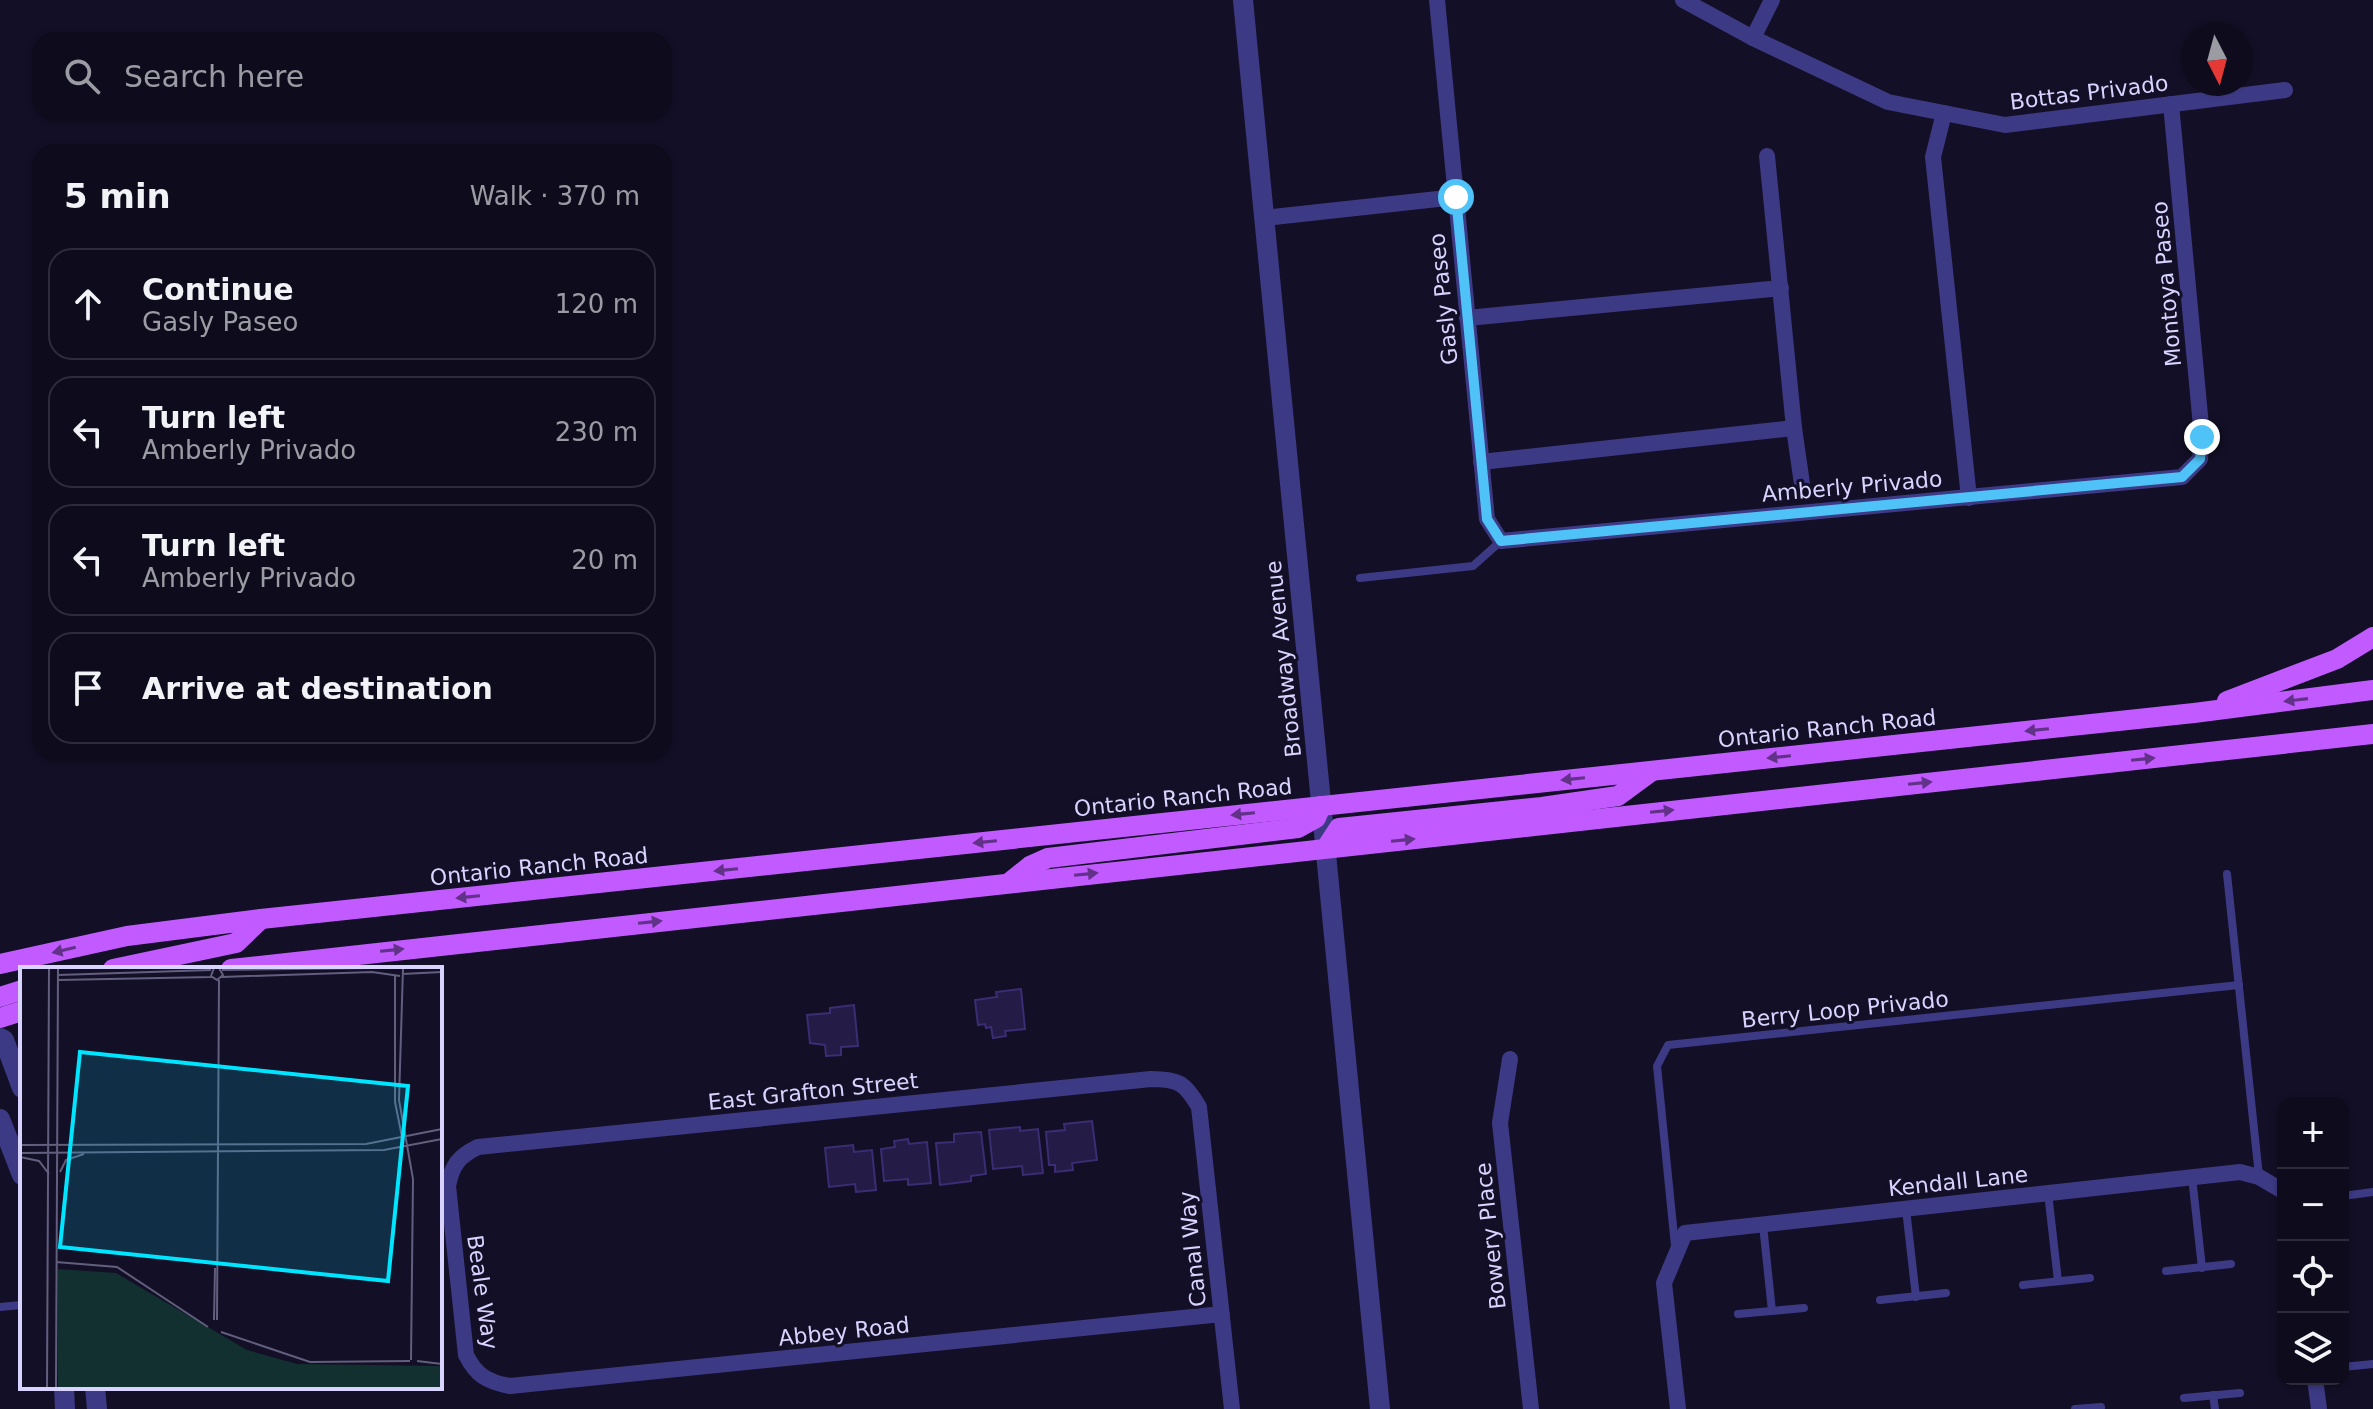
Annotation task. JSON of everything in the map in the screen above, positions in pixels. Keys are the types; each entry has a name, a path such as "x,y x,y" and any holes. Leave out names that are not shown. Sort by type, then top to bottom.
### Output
{"main road":[{"path":"2194,713 2337,659 2373,637"},
{"name":"Ontario Ranch Road","path":"0,964 127,936 261,919 2194,713 2373,690"},
{"path":"266,967 354,962 1010,882 2373,734"},
{"path":"1326,848 1339,828 1618,796 1652,771"},
{"path":"1010,882 1030,866 1048,858 1298,828 1316,818 1321,806"},
{"path":"122,967 236,943 261,919"},
{"path":"0,997 20,991"},
{"path":"0,1018 20,1012"}],"street":[{"name":"Broadway Avenue","path":"1243,0 1380,1409"},
{"name":"Gasly Paseo","path":"1437,0 1487,519 1501,541"},
{"name":"Bottas Privado","path":"1683,0 1753,38 1888,102 2005,125 2285,90"},
{"path":"1753,38 1772,0"},
{"name":"Montoya Paseo","path":"2171,104 2202,437 2200,459"},
{"path":"1944,113 1933,157 1969,498"},
{"path":"1767,156 1802,484"},
{"path":"1264,218 1456,197"},
{"path":"1467,318 1781,288"},
{"path":"1481,462 1794,428"},
{"name":"Amberly Privado","path":"1501,541 2182,477 2200,459"},
{"path":"0,1038 4,1040 20,1083"},
{"name":"Bowery Place","path":"1510,1059 1500,1123 1531,1409"},
{"name":"East Grafton Street","path":"451,1169 462,1155 478,1147 1151,1079 1171,1079 1188,1088"},
{"name":"Canal Way","path":"1188,1088 1199,1107 1232,1409"},
{"path":"0,1119 20,1170"},
{"name":"Beale Way","path":"451,1169 448,1186 466,1355 474,1371"},
{"name":"Kendall Lane","path":"1675,1255 1685,1233 2240,1172 2259,1177"},
{"path":"2259,1177 2277,1188"},
{"path":"1675,1255 1664,1283 1678,1409"},
{"name":"Abbey Road","path":"474,1371 490,1383 510,1386 1222,1314"},
{"path":"2316,1385 2319,1409"},
{"path":"64,1389 65,1409"},
{"path":"95,1389 97,1409"}],"lane":[{"path":"1360,578 1473,566 1501,541"},
{"path":"2227,874 2259,1177"},
{"name":"Berry Loop Privado","path":"1675,1255 1657,1066 1668,1045 2239,985"},
{"path":"2192,1177 2202,1268"},
{"path":"2349,1195 2373,1192"},
{"path":"2048,1193 2058,1281"},
{"path":"1906,1209 1916,1297"},
{"path":"1762,1224 1772,1311"},
{"path":"2166,1271 2231,1264"},
{"path":"2023,1285 2090,1278"},
{"path":"1880,1300 1946,1293"},
{"path":"0,1307 20,1305"},
{"path":"1738,1314 1804,1308"},
{"path":"2349,1366 2373,1364"},
{"path":"2184,1398 2240,1393"},
{"path":"2213,1395 2215,1409"},
{"path":"2075,1409 2101,1407"}],"building":[{"path":"1021,989 1025,1029 1005,1031 1006,1036 993,1038 991,1027 978,1025 975,1000 997,997 996,992"},
{"path":"854,1005 858,1046 841,1047 841,1055 826,1056 825,1045 810,1043 807,1015 830,1013 830,1008"},
{"path":"1092,1121 1097,1160 1072,1163 1073,1170 1055,1172 1055,1165 1049,1165 1046,1132 1065,1130 1064,1124"},
{"path":"1020,1127 1020,1131 1038,1129 1043,1173 1023,1175 1022,1166 993,1169 989,1130"},
{"path":"981,1132 986,1174 971,1176 971,1181 940,1185 936,1143 954,1142 954,1134"},
{"path":"908,1139 909,1144 927,1142 931,1183 908,1185 908,1179 884,1181 881,1149 895,1147 894,1141"},
{"path":"853,1145 854,1152 872,1150 876,1190 856,1192 855,1184 829,1187 825,1148"}],"route":[{"path":"1456,197 1487,519 1501,541 2182,477 2200,459 2202,437"}]}
